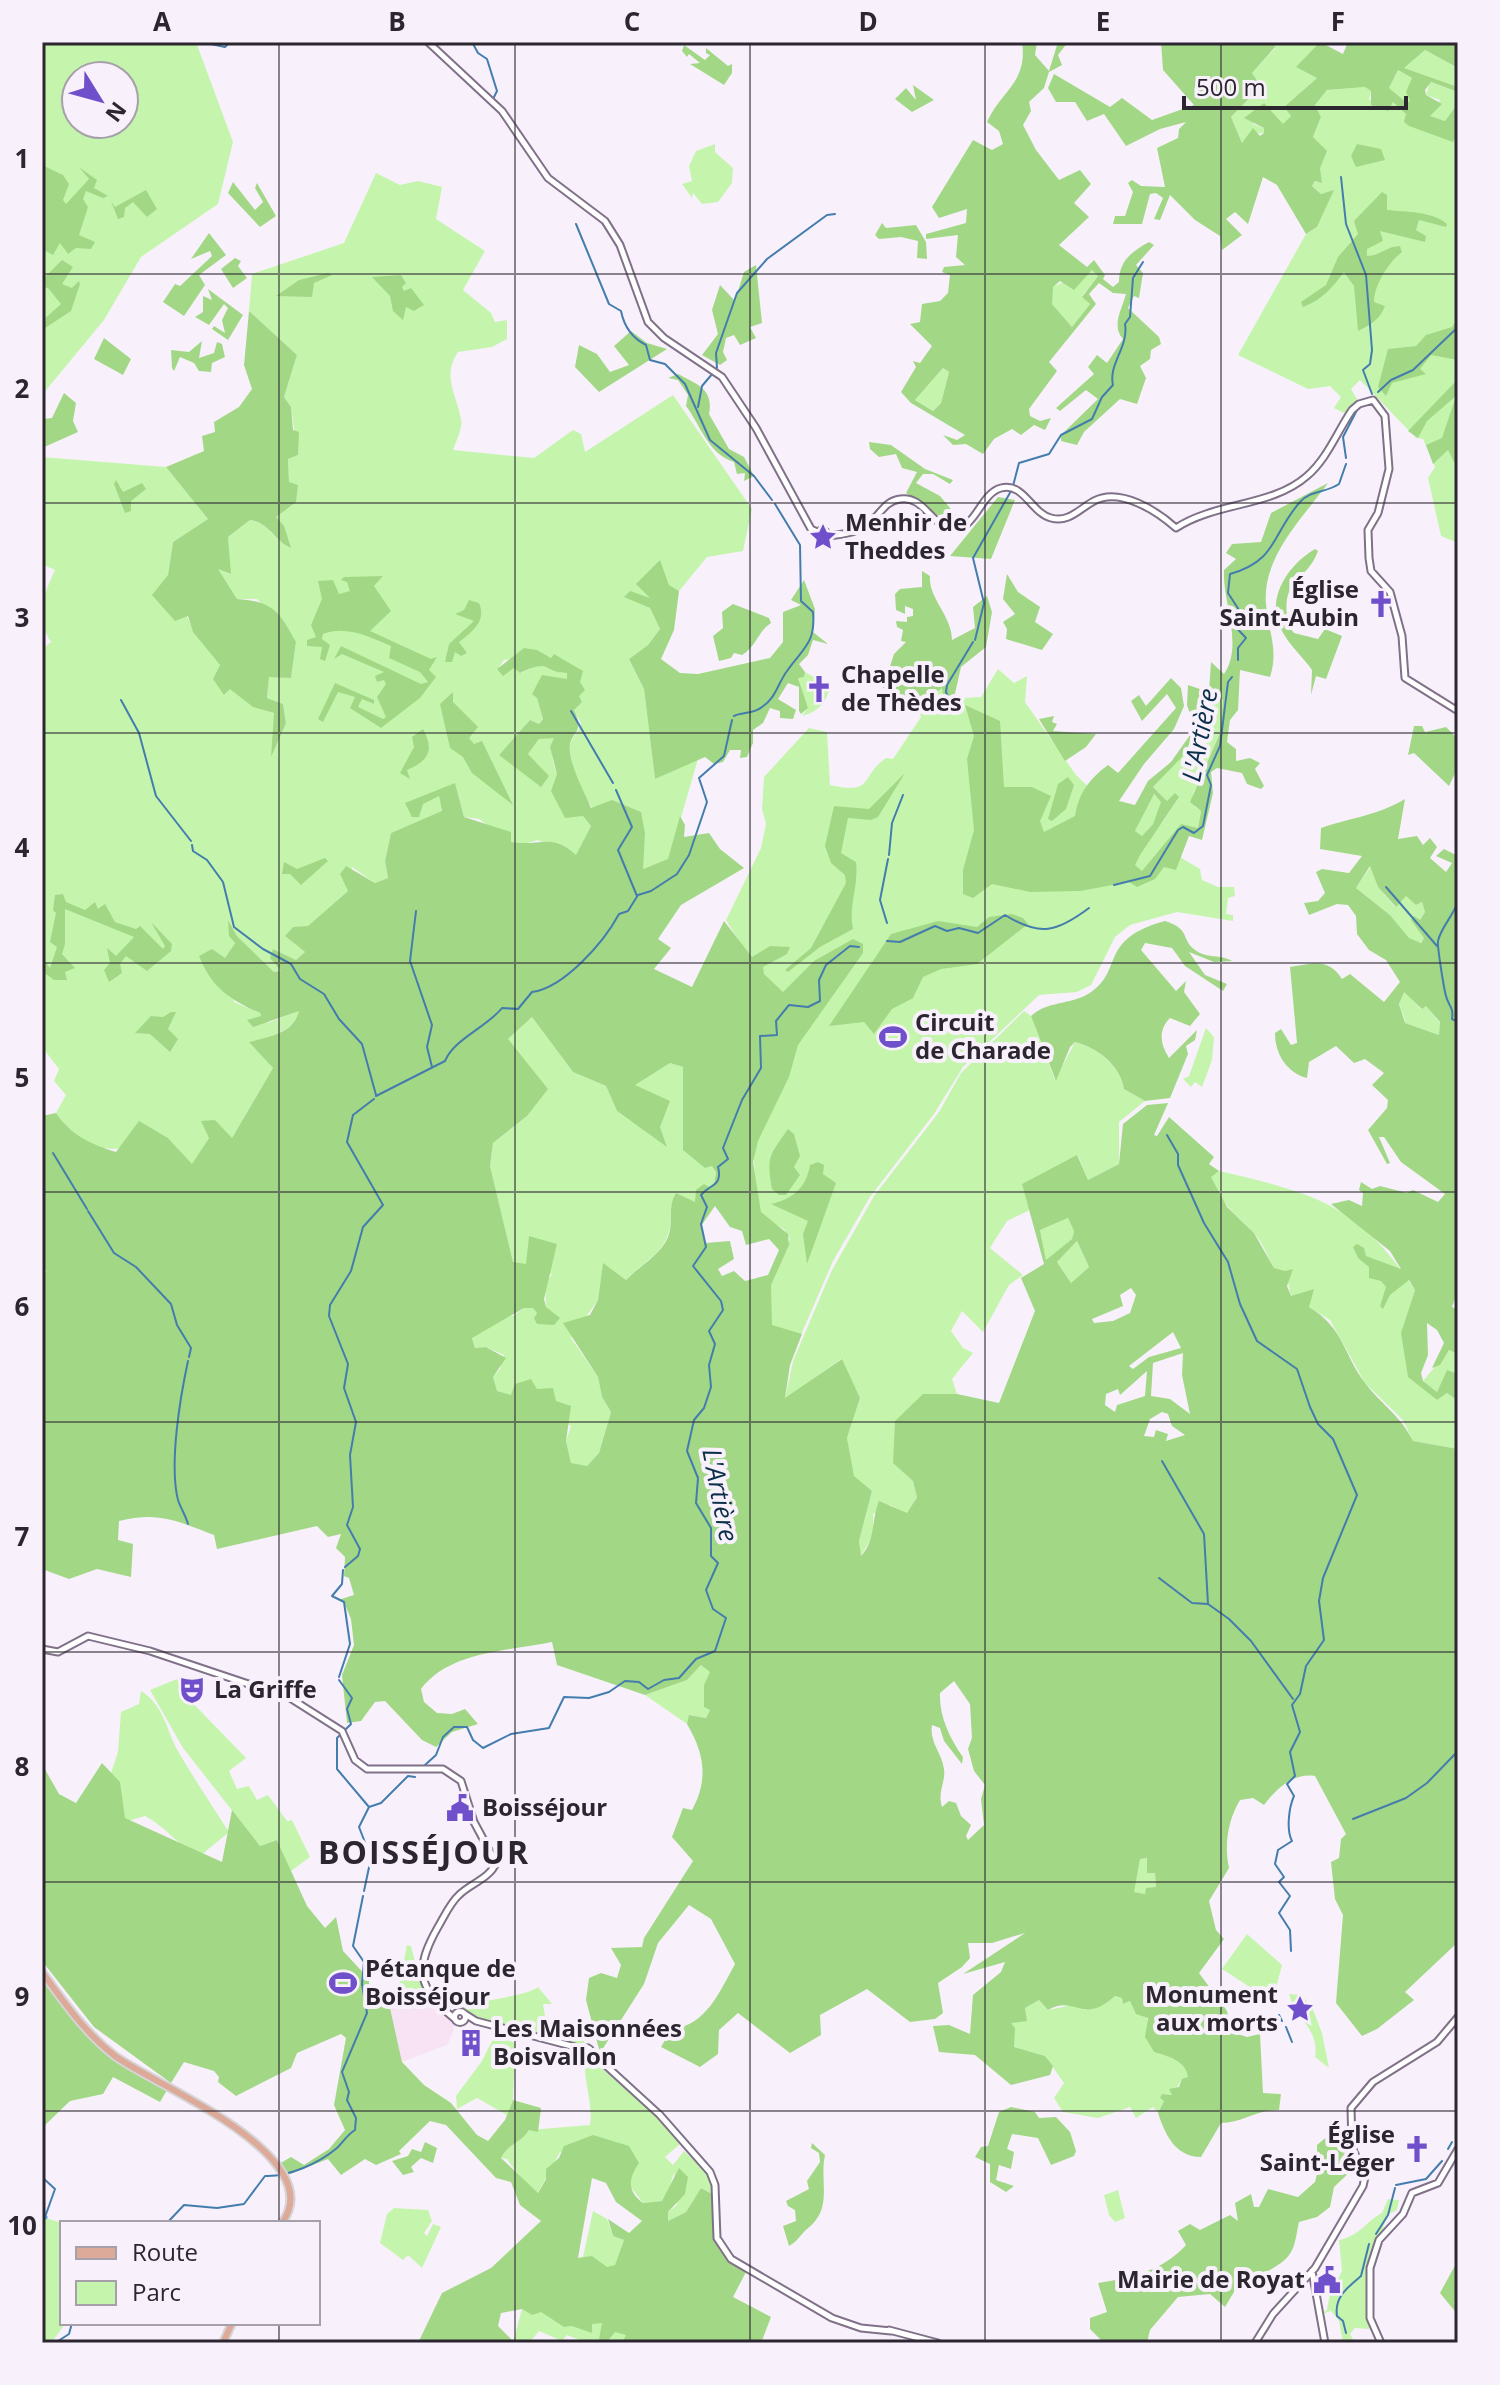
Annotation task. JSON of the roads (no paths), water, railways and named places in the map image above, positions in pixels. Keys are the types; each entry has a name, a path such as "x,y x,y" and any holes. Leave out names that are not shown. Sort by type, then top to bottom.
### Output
{"main road":[{"path":"428,42 502,111 548,178 605,221 620,245 648,322 664,338 722,377 756,428 820,539 862,529 888,503 900,499 917,503 948,528 959,528 969,522 989,495 1006,488 1018,491 1041,514 1054,519 1072,517 1098,499 1114,496 1149,509 1176,528 1199,515 1300,482 1324,458 1352,410 1359,404 1373,400 1385,416 1389,469 1378,513 1368,530 1372,573 1390,592 1402,636 1405,678 1458,711"},
{"path":"42,1649 58,1652 80,1638 90,1636 144,1649 290,1698 345,1734 361,1766 371,1770 443,1769 458,1777 474,1822 496,1863 492,1871 456,1898 427,1948 422,1970 428,1994 445,2011 572,2048 599,2061 659,2114 705,2163 715,2185 717,2238 736,2263 832,2318 861,2328 891,2331"},
{"path":"42,1972 101,2044 132,2068 240,2129 265,2152 285,2179 291,2202 283,2221"},
{"path":"459,2015 463,2021 476,2021"},
{"path":"1255,2343 1273,2314 1294,2291 1308,2282 1362,2188 1365,2176 1352,2147 1350,2110 1368,2086 1434,2045 1458,2017"},
{"path":"1381,2343 1370,2318 1368,2289 1379,2240 1403,2214 1412,2193 1438,2183 1458,2149"},
{"path":"727,2253 834,2316 938,2343"},
{"path":"1308,2282 1325,2343"}],"waterway":[{"path":"201,42 225,47 230,42"},
{"path":"472,42 478,53 487,59 497,91 494,97"},
{"name":"L'Artière","path":"1341,177 1346,224 1366,275 1372,350 1370,364 1363,370 1372,394"},
{"path":"717,368 716,353 737,293 767,259 827,215 835,214"},
{"path":"576,224 609,304 621,311 629,331 646,345 650,360 665,364 685,384 710,440 754,476 772,500"},
{"path":"1013,486 1019,463 1049,454 1061,435 1092,419 1102,397 1113,385 1113,370 1124,340 1125,324 1130,317 1133,278 1143,262"},
{"path":"1378,392 1391,380 1413,370 1458,327"},
{"path":"698,407 702,386 713,373"},
{"name":"L'Artière","path":"1346,458 1343,437 1357,410"},
{"name":"L'Artière","path":"1238,660 1238,648 1246,638 1232,623 1232,616 1241,613 1228,593 1230,574 1246,568 1266,554 1300,502 1308,495 1339,484 1346,464"},
{"path":"975,640 984,603 973,558 1011,491"},
{"path":"734,716 759,709 771,699 807,645 812,632 813,612 801,601 800,545 775,504"},
{"path":"951,704 946,692 947,685 973,642"},
{"name":"L'Artière","path":"1114,885 1150,876 1178,830 1183,827 1194,833 1203,826 1211,785 1207,775 1220,746 1228,682 1232,677"},
{"path":"121,700 139,733 156,796 191,841"},
{"path":"571,711 613,783"},
{"path":"376,1096 445,1061 456,1046 502,1008 518,1009 532,992 544,989 570,973 604,937 619,914 628,911 638,895 651,891 677,874 689,855 707,802 699,778 724,756 732,720"},
{"path":"616,790 632,827 618,850 637,896"},
{"path":"889,855 892,823 903,795"},
{"path":"192,845 193,851 207,860 223,882 234,927 263,949 291,964 300,979 324,994 339,1019 362,1044 376,1095"},
{"path":"887,923 880,900 888,859"},
{"path":"1386,887 1437,946"},
{"path":"1458,901 1438,941 1446,996 1452,1009 1452,1019 1458,1022"},
{"name":"L'Artière","path":"887,941 900,942 935,926 947,931 959,928 978,933 1005,915 1028,927 1048,929 1058,927 1089,908"},
{"path":"416,911 410,961 432,1025 427,1047 432,1067"},
{"name":"L'Artière","path":"425,1765 436,1755 443,1737 454,1727 467,1727 473,1740 483,1748 511,1734 549,1728 564,1697 589,1698 609,1692 625,1681 639,1682 648,1689 664,1680 679,1678 696,1659 715,1651 726,1618 713,1609 706,1590 718,1563 711,1556 711,1528 696,1503 698,1478 687,1451 694,1420 704,1408 711,1387 709,1365 715,1344 709,1331 723,1310 721,1301 693,1266 706,1247 701,1224 707,1207 701,1195 717,1181 718,1167 728,1159 723,1148 742,1100 761,1068 760,1036 777,1035 776,1021 789,1005 808,1007 820,1001 819,980 826,965 850,946 859,947"},
{"path":"1458,1035 1458,1046"},
{"path":"345,1567 358,1556 360,1549 347,1525 353,1507 350,1455 356,1422 344,1388 348,1364 329,1316 330,1305 351,1271 363,1227 383,1205 347,1142 353,1115 374,1099"},
{"path":"1167,1135 1178,1154 1178,1165 1204,1223 1228,1262 1240,1304 1257,1341 1297,1369 1318,1424 1333,1439 1357,1495 1323,1578 1319,1601 1324,1640 1306,1666 1300,1694 1292,1705 1300,1732 1290,1752 1295,1776 1287,1784 1294,1796 1289,1818 1292,1841 1278,1850 1275,1864 1284,1877 1279,1882 1290,1896 1279,1913 1290,1930 1291,1951"},
{"path":"53,1153 87,1209"},
{"path":"88,1211 114,1253 136,1267 171,1304 177,1325 191,1348 189,1357"},
{"path":"188,1361 175,1450 178,1500 188,1524"},
{"path":"1162,1461 1204,1534 1208,1604"},
{"path":"339,1677 350,1644 344,1602 332,1596 342,1584 343,1570"},
{"path":"1159,1578 1192,1603 1208,1604 1229,1619 1251,1641 1293,1699"},
{"path":"339,1680 352,1698 347,1709 351,1724 337,1738 337,1769 369,1807"},
{"path":"1353,1819 1406,1798 1427,1783 1458,1751"},
{"name":"L'Artière","path":"364,1891 371,1858 359,1827 369,1807 381,1803 408,1776 415,1777"},
{"name":"L'Artière","path":"169,2221 184,2205 217,2208 244,2204 265,2176 294,2172 313,2164 337,2148 355,2130 356,2118 347,2100 349,2092 342,2072 367,2013 362,1984 364,1962 353,1946 363,1896"},
{"path":"1279,2015 1282,2021"},
{"path":"1286,2027 1292,2042"},
{"path":"1448,2149 1452,2142"},
{"path":"1396,2185 1426,2179 1442,2161"},
{"path":"42,2177 55,2189 45,2217"},
{"path":"1376,2234 1388,2215 1395,2188"},
{"path":"1346,2333 1343,2321 1337,2316 1338,2303 1343,2293 1361,2276 1369,2244"},
{"name":"L'Artière","path":"55,2343 69,2334 71,2325"}],"place":[{"name":"Menhir de Theddes","path":"823,537"},
{"name":"Église Saint-Aubin","path":"1381,604"},
{"name":"Chapelle de Thèdes","path":"819,689"},
{"name":"Circuit de Charade","path":"893,1037"},
{"name":"La Griffe","path":"192,1690"},
{"name":"Boisséjour","path":"460,1808"},
{"name":"Pétanque de Boisséjour","path":"343,1983"},
{"name":"Monument aux morts","path":"1300,2009"},
{"name":"Les Maisonnées Boisvallon","path":"471,2043"},
{"name":"Église Saint-Léger","path":"1417,2149"},
{"name":"Mairie de Royat","path":"1327,2280"}],"district":[{"name":"BOISSÉJOUR","path":"424,1853"}]}
